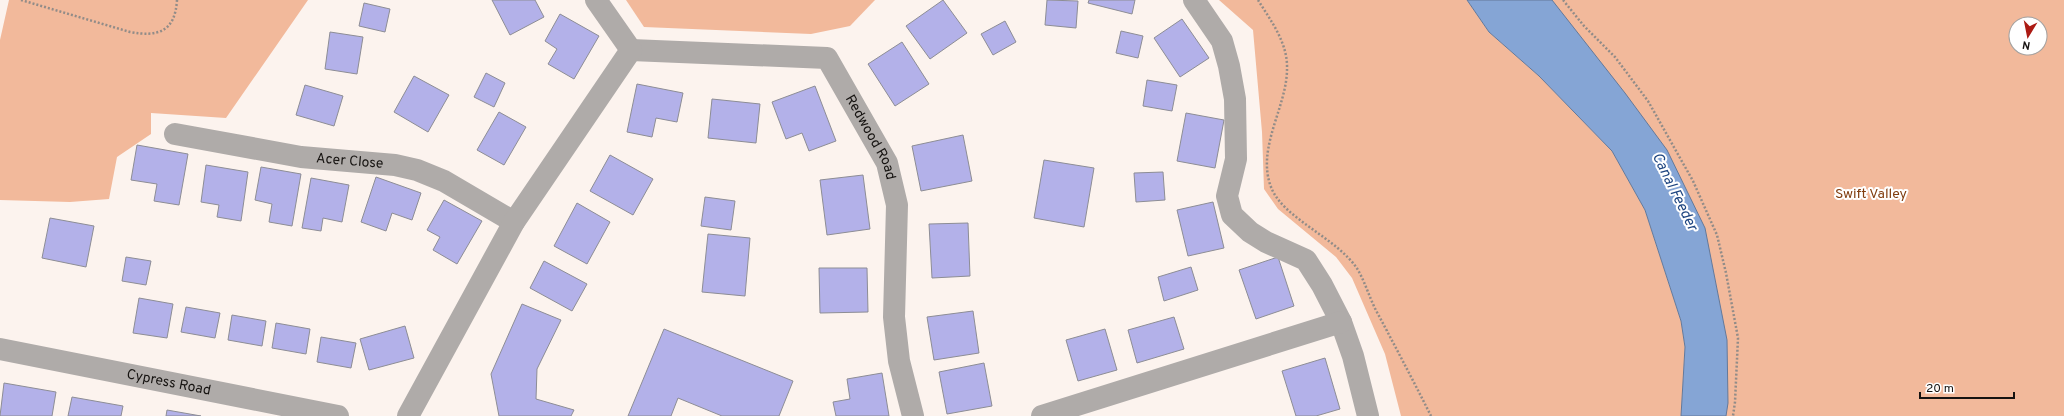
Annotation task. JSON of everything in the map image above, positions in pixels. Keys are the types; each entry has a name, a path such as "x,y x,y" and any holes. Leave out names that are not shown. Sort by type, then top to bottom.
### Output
{"street":[{"path":"408,416 514,222 631,50 596,0"},
{"path":"1194,0 1222,41 1229,66 1235,99 1236,159 1227,196 1232,215 1260,239 1306,260 1322,285 1341,322 1353,356 1368,416"},
{"name":"Redwood Road","path":"631,50 826,58 887,163 897,205 894,317 899,361 913,416"},
{"name":"Acer Close","path":"175,134 301,157 395,165 417,170 444,181 514,222"},
{"path":"1042,416 1085,410 1341,322"},
{"name":"Cypress Road","path":"0,349 338,416"}],"path":[{"path":"20,0 107,26 144,35 159,34 170,25 176,12 178,0"},
{"path":"1258,0 1282,39 1287,69 1284,88 1271,132 1268,158 1268,177 1271,188 1289,212 1336,245 1358,270 1377,312 1401,354 1431,416"},
{"path":"1563,0 1584,26 1616,57 1648,101 1693,181 1717,235 1726,273 1738,338 1735,402 1732,416"}],"green space":[{"path":"9,0 308,0 226,118 151,113 151,134 117,157 109,199 70,202 0,200 0,40"},
{"path":"626,0 875,0 850,26 811,34 644,27"},
{"path":"1219,0 1467,0 1489,32 1539,76 1612,151 1645,210 1681,321 1685,347 1681,416 1401,416 1385,354 1352,278 1336,257 1278,209 1264,189 1262,132 1253,30"},
{"name":"Swift Valley","path":"1511,0 2064,0 2064,416 1701,416 1679,231"}],"water":[{"name":"Canal Feeder","path":"1467,0 1552,0 1625,93 1667,150 1705,228 1727,340 1728,403 1726,416 1681,416 1685,347 1681,321 1645,210 1612,151 1539,76 1489,32"}],"building":[{"path":"492,0 535,0 544,17 510,35"},
{"path":"943,0 967,33 930,59 906,26"},
{"path":"1047,0 1078,1 1076,28 1045,25"},
{"path":"1089,0 1135,0 1132,14 1088,3"},
{"path":"364,3 390,9 385,32 359,26"},
{"path":"560,14 599,36 574,79 548,64 557,49 545,41"},
{"path":"1182,19 1209,58 1180,77 1154,38"},
{"path":"1005,21 1016,42 993,55 981,34"},
{"path":"1121,31 1143,36 1138,58 1116,53"},
{"path":"330,32 363,37 357,74 325,69"},
{"path":"902,42 929,84 895,106 868,64"},
{"path":"486,73 505,83 494,107 474,97"},
{"path":"414,76 449,95 428,132 394,112"},
{"path":"1147,80 1177,85 1172,111 1143,106"},
{"path":"637,84 683,93 677,122 656,118 652,137 627,132"},
{"path":"305,85 343,96 334,126 296,115"},
{"path":"815,86 836,141 809,151 802,133 786,139 772,102"},
{"path":"712,99 760,104 756,143 708,138"},
{"path":"499,112 526,127 504,165 477,150"},
{"path":"1186,113 1224,120 1215,168 1177,161"},
{"path":"963,135 972,181 921,191 912,146"},
{"path":"137,145 188,154 179,205 154,201 157,184 131,180"},
{"path":"610,155 653,179 633,215 590,191"},
{"path":"1044,160 1094,168 1084,227 1034,218"},
{"path":"206,165 248,172 241,221 217,217 219,205 201,202"},
{"path":"261,167 301,174 292,226 269,222 272,204 255,200"},
{"path":"1163,172 1165,200 1136,202 1134,173"},
{"path":"863,175 870,229 827,235 820,180"},
{"path":"376,177 421,193 412,220 392,213 386,231 361,222"},
{"path":"311,178 349,185 342,222 323,218 321,231 302,228"},
{"path":"705,197 735,201 731,230 701,226"},
{"path":"444,200 482,221 457,264 433,250 440,237 427,230"},
{"path":"1213,202 1224,248 1188,256 1177,210"},
{"path":"577,203 610,222 587,264 554,246"},
{"path":"50,218 94,226 86,267 42,258"},
{"path":"968,223 970,276 932,278 929,224"},
{"path":"708,234 750,238 745,296 702,292"},
{"path":"126,257 151,261 146,285 122,281"},
{"path":"1278,257 1294,306 1256,319 1239,270"},
{"path":"544,261 587,284 572,311 530,288"},
{"path":"1191,267 1198,290 1164,301 1158,277"},
{"path":"819,268 867,268 868,312 820,313"},
{"path":"139,298 173,304 167,338 133,333"},
{"path":"522,304 561,320 537,369 536,399 574,410 571,416 499,416 491,374"},
{"path":"186,307 220,313 215,338 181,332"},
{"path":"973,311 979,353 934,360 927,317"},
{"path":"232,315 266,321 262,346 228,340"},
{"path":"1174,317 1184,349 1137,363 1128,330"},
{"path":"276,323 310,329 306,354 272,348"},
{"path":"405,326 414,358 369,370 360,339"},
{"path":"664,329 793,381 779,416 722,416 678,398 671,416 628,416"},
{"path":"1105,329 1117,370 1078,381 1066,340"},
{"path":"321,337 356,343 351,368 317,362"},
{"path":"1325,358 1340,409 1316,416 1296,416 1282,371"},
{"path":"984,363 992,406 947,414 939,372"},
{"path":"882,373 889,416 836,416 833,402 850,399 847,379"},
{"path":"4,383 56,392 52,416 0,416"},
{"path":"72,397 123,406 121,416 68,416"},
{"path":"167,410 201,416 166,416"}]}
